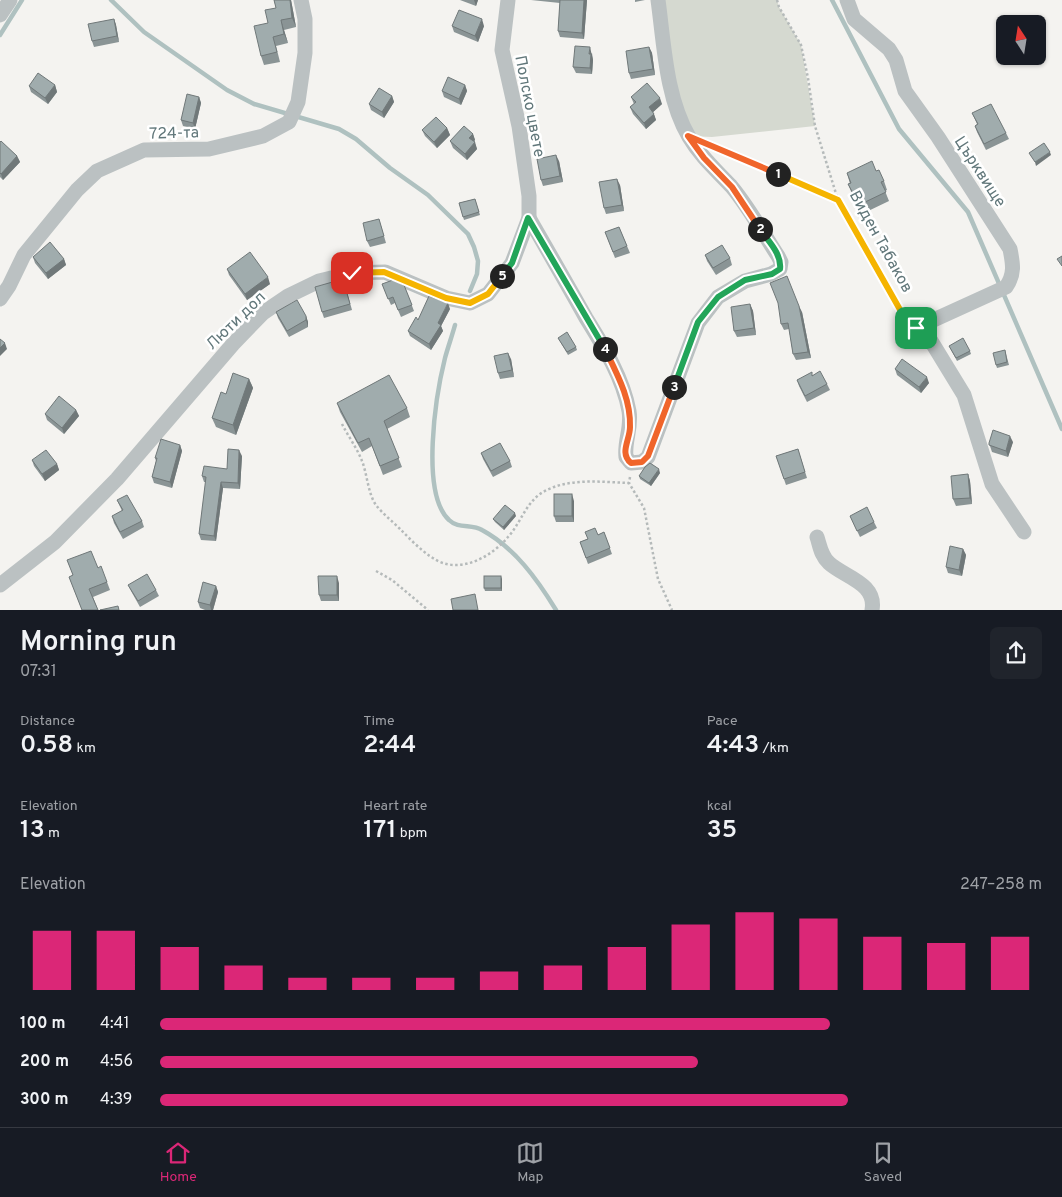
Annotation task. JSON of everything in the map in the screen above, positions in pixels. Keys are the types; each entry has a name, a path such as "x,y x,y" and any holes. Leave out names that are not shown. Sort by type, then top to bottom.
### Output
{"street":[{"path":"0,15 10,0"},
{"name":"724-та","path":"0,298 9,286 24,255 77,190 97,171 144,150 209,149 263,136 288,122 298,102 306,53 305,19 301,0"},
{"name":"Полско цвете","path":"508,0 502,50 519,126 529,196 528,218"},
{"path":"528,218 605,350 618,377 625,393 630,414 630,430 625,451 626,457 631,463 642,462 648,456 698,322 718,297 745,280 772,274 780,269 781,262 737,195 704,158 688,136 677,110 666,65 658,0"},
{"name":"Църквище","path":"847,0 854,19 889,49 896,60 905,91 938,137 1010,249 1013,266 1012,278 1006,287 916,328"},
{"name":"Люти дол","path":"0,585 55,542 117,479 233,344 263,314 288,296 320,281 352,273 384,272 446,298 470,303 488,294 512,263 528,218"},
{"path":"916,328 932,341 964,394 992,484 1024,532"},
{"path":"817,537 822,554 828,562 862,584 870,592 873,603 872,610"}],"path":[{"name":"Виден Табаков","path":"777,0 779,7 801,45 815,126 838,200 907,322 916,328"},
{"path":"688,136 838,200"},
{"path":"342,424 362,461 375,504 420,548 438,561 452,565 469,563 485,557 496,549 509,537 530,504 540,494 557,486 586,481 629,482"},
{"path":"631,463 629,482 644,508 658,579 672,610"},
{"path":"376,571 392,580 428,610"}],"shaded area":[{"path":"658,0 777,0 779,7 801,45 815,126 712,137 688,136"}],"building":[{"path":"274,0 290,0 292,18 281,20 284,34 273,37 277,52 261,56 254,26 268,23 265,10 276,8"},
{"path":"560,0 584,0 582,33 558,31"},
{"path":"459,10 482,19 475,36 452,26"},
{"path":"114,19 117,36 92,41 88,24"},
{"path":"575,46 590,47 590,68 573,67"},
{"path":"649,47 653,69 629,73 626,51"},
{"path":"38,73 55,85 45,98 29,86"},
{"path":"448,77 465,85 459,99 442,91"},
{"path":"647,83 660,98 649,107 654,114 644,123 630,107 636,102 631,97"},
{"path":"379,88 392,96 382,112 369,104"},
{"path":"187,94 199,97 193,123 181,120"},
{"path":"991,104 1006,133 984,144 975,126 978,124 972,113"},
{"path":"436,117 447,128 434,142 422,130"},
{"path":"464,126 473,134 469,138 475,142 465,154 450,141"},
{"path":"0,142 17,156 1,174"},
{"path":"1044,143 1050,152 1035,162 1029,153"},
{"path":"556,155 560,176 541,180 537,159"},
{"path":"872,161 876,171 879,170 884,181 881,182 886,192 861,204 848,184 851,183 847,173"},
{"path":"617,179 622,205 604,208 599,182"},
{"path":"475,199 479,212 463,217 459,203"},
{"path":"379,219 384,236 367,241 363,223"},
{"path":"619,227 627,246 613,252 605,232"},
{"path":"50,242 64,259 46,273 33,257"},
{"path":"722,245 730,258 713,268 705,255"},
{"path":"250,252 268,277 245,294 227,269"},
{"path":"1062,256 1062,266 1057,259"},
{"path":"787,276 799,306 808,352 793,354 788,323 781,324 778,303 770,283"},
{"path":"343,279 350,304 322,312 315,287"},
{"path":"393,280 404,285 412,305 398,310 393,297 388,299 382,284"},
{"path":"429,296 448,303 438,323 441,325 429,344 408,331 416,317 418,320"},
{"path":"297,300 306,316 306,320 287,331 276,312"},
{"path":"750,304 754,328 734,331 731,307"},
{"path":"567,332 576,347 567,352 558,338"},
{"path":"963,338 970,351 956,358 949,346"},
{"path":"0,339 5,343 0,348"},
{"path":"1005,350 1007,362 996,365 993,353"},
{"path":"508,353 512,370 498,373 494,356"},
{"path":"902,359 927,377 919,387 895,369"},
{"path":"820,371 827,384 805,396 797,380 812,372 812,376"},
{"path":"233,373 249,379 233,425 212,418 221,392 226,394"},
{"path":"389,375 407,408 384,421 399,458 380,466 369,438 358,443 337,403"},
{"path":"59,396 76,410 62,428 45,414"},
{"path":"993,430 1010,436 1006,451 989,445"},
{"path":"161,439 180,445 170,482 152,477"},
{"path":"500,443 510,461 491,471 481,453"},
{"path":"228,449 239,450 238,483 221,482 214,536 199,534 206,477 202,476 204,466 227,469"},
{"path":"798,449 805,472 784,479 776,456"},
{"path":"46,450 57,464 42,474 32,460"},
{"path":"650,463 659,469 649,483 639,476"},
{"path":"968,474 970,498 953,499 951,476"},
{"path":"554,494 572,494 572,516 554,516"},
{"path":"127,495 142,521 120,532 112,516 123,510 117,500"},
{"path":"505,505 515,513 503,527 493,519"},
{"path":"867,507 874,522 857,531 850,516"},
{"path":"595,528 598,535 604,532 610,548 586,558 580,542 588,539 585,532"},
{"path":"950,546 963,549 959,570 946,567"},
{"path":"91,551 98,568 101,566 107,582 89,589 98,610 82,610 69,577 73,575 67,560"},
{"path":"147,574 156,590 138,601 128,585"},
{"path":"318,576 337,576 337,595 319,595"},
{"path":"484,576 501,576 501,588 484,588"},
{"path":"203,582 216,586 210,605 198,602"},
{"path":"475,594 478,610 453,610 451,599"},
{"path":"118,606 119,610 100,610"}],"waterway":[{"path":"0,35 22,0"},
{"path":"111,0 144,32 227,90 254,104 339,129 356,139 390,168 428,195 468,234 474,247 478,261 477,274 470,291"},
{"path":"832,0 899,129 968,212 1062,429"},
{"path":"455,325 441,374 433,442 435,488 440,507 453,523 478,528 505,546 533,576 556,610"}],"route":[{"path":"352,273 384,272 446,298 470,303 488,294 512,263 528,218 605,350 618,377 625,393 630,414 630,430 625,445 626,457 631,463 642,462 648,456 698,322 718,297 745,280 772,274 780,269 781,262 732,187 704,158 688,136 838,200 907,322 916,328"}]}
